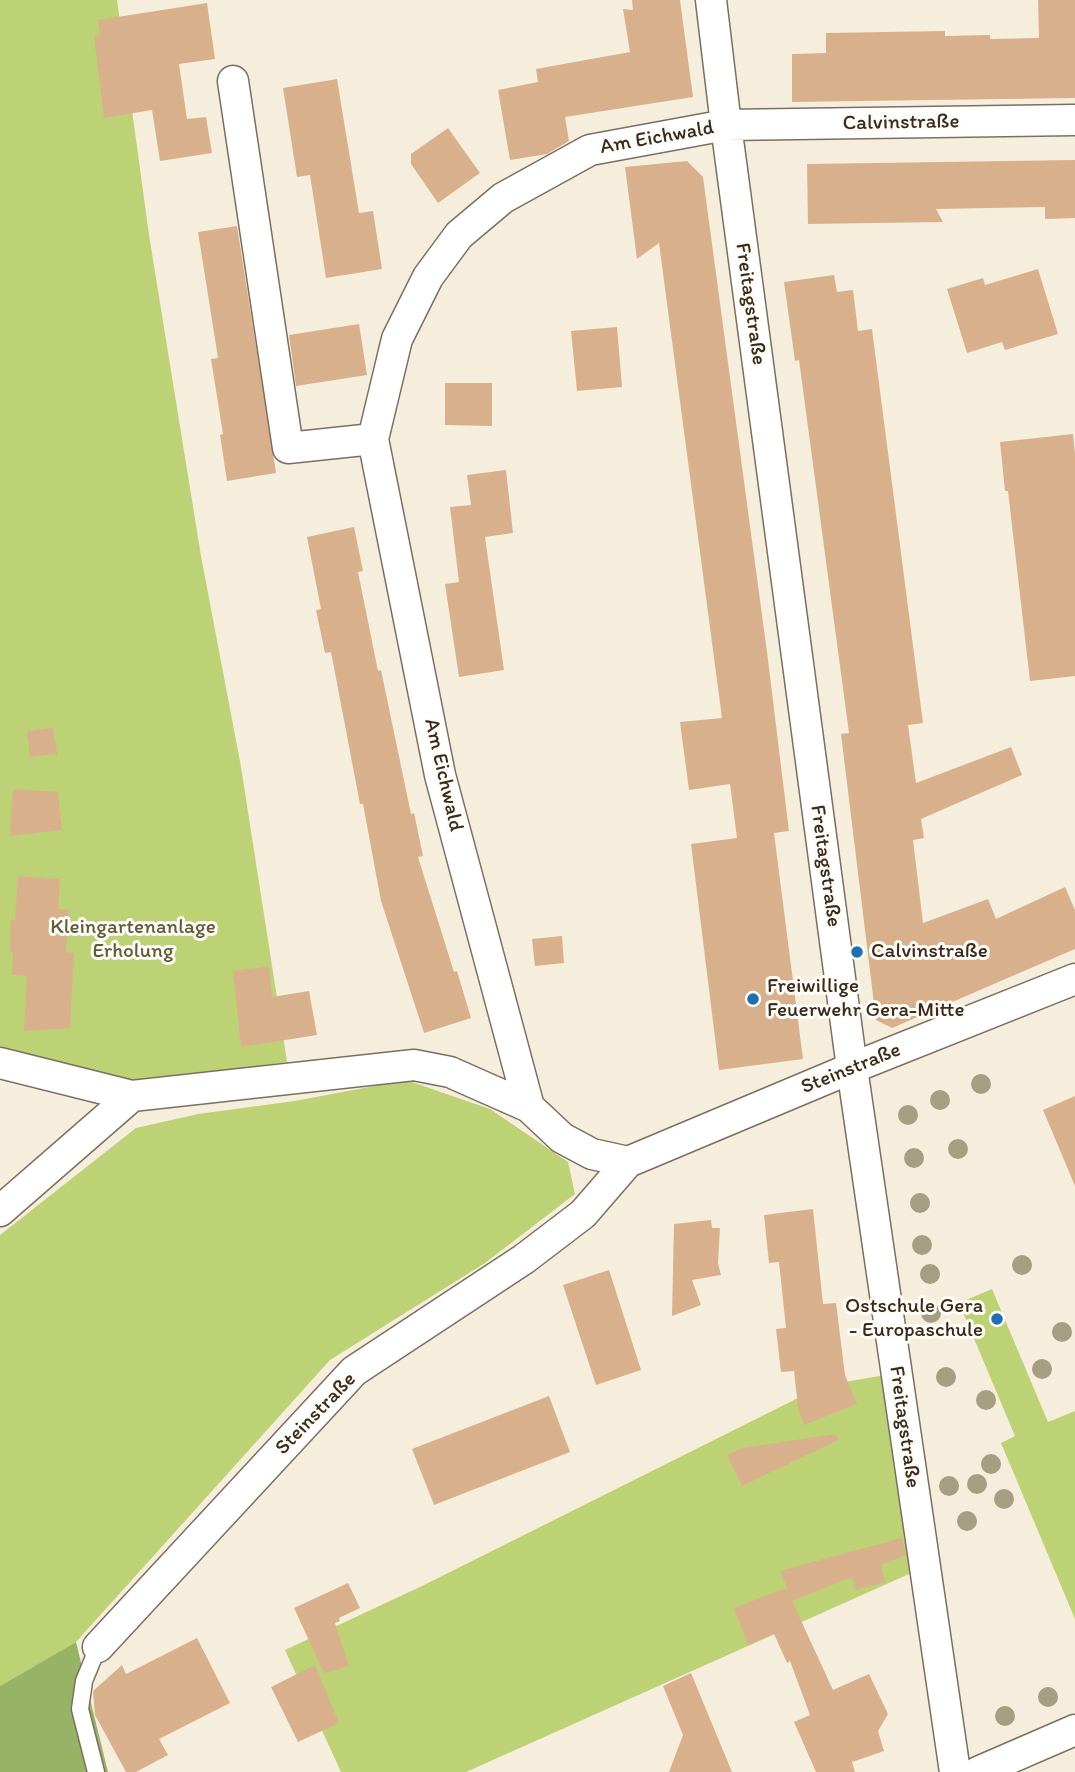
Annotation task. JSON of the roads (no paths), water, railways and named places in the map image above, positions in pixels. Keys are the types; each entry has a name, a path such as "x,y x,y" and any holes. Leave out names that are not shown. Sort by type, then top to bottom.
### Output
{"street":[{"name":"Freitagstraße","path":"711,0 852,1068 955,1772"},
{"path":"233,81 288,448 373,439"},
{"name":"Calvinstraße","path":"726,125 1075,120"},
{"name":"Am Eichwald","path":"529,1107 440,775 373,439 397,339 428,277 459,236 503,198 590,150 726,125"},
{"name":"Steinstraße","path":"98,1647 354,1371 524,1259 583,1214 628,1162 852,1068 1075,979"},
{"path":"0,1063 132,1096 414,1065 450,1072 529,1107 562,1138 592,1154 628,1162"},
{"path":"0,1211 132,1096"},
{"path":"978,1772 1075,1730"}],"lane":[{"path":"96,1772 80,1709 84,1681 98,1647"}],"place":[{"name":"Calvinstraße","path":"857,952"},
{"name":"Freiwillige Feuerwehr Gera-Mitte","path":"753,999"},
{"name":"Ostschule Gera - Europaschule","path":"997,1319"}],"park label":[{"name":"Kleingartenanlage Erholung","path":"133,940"}]}
